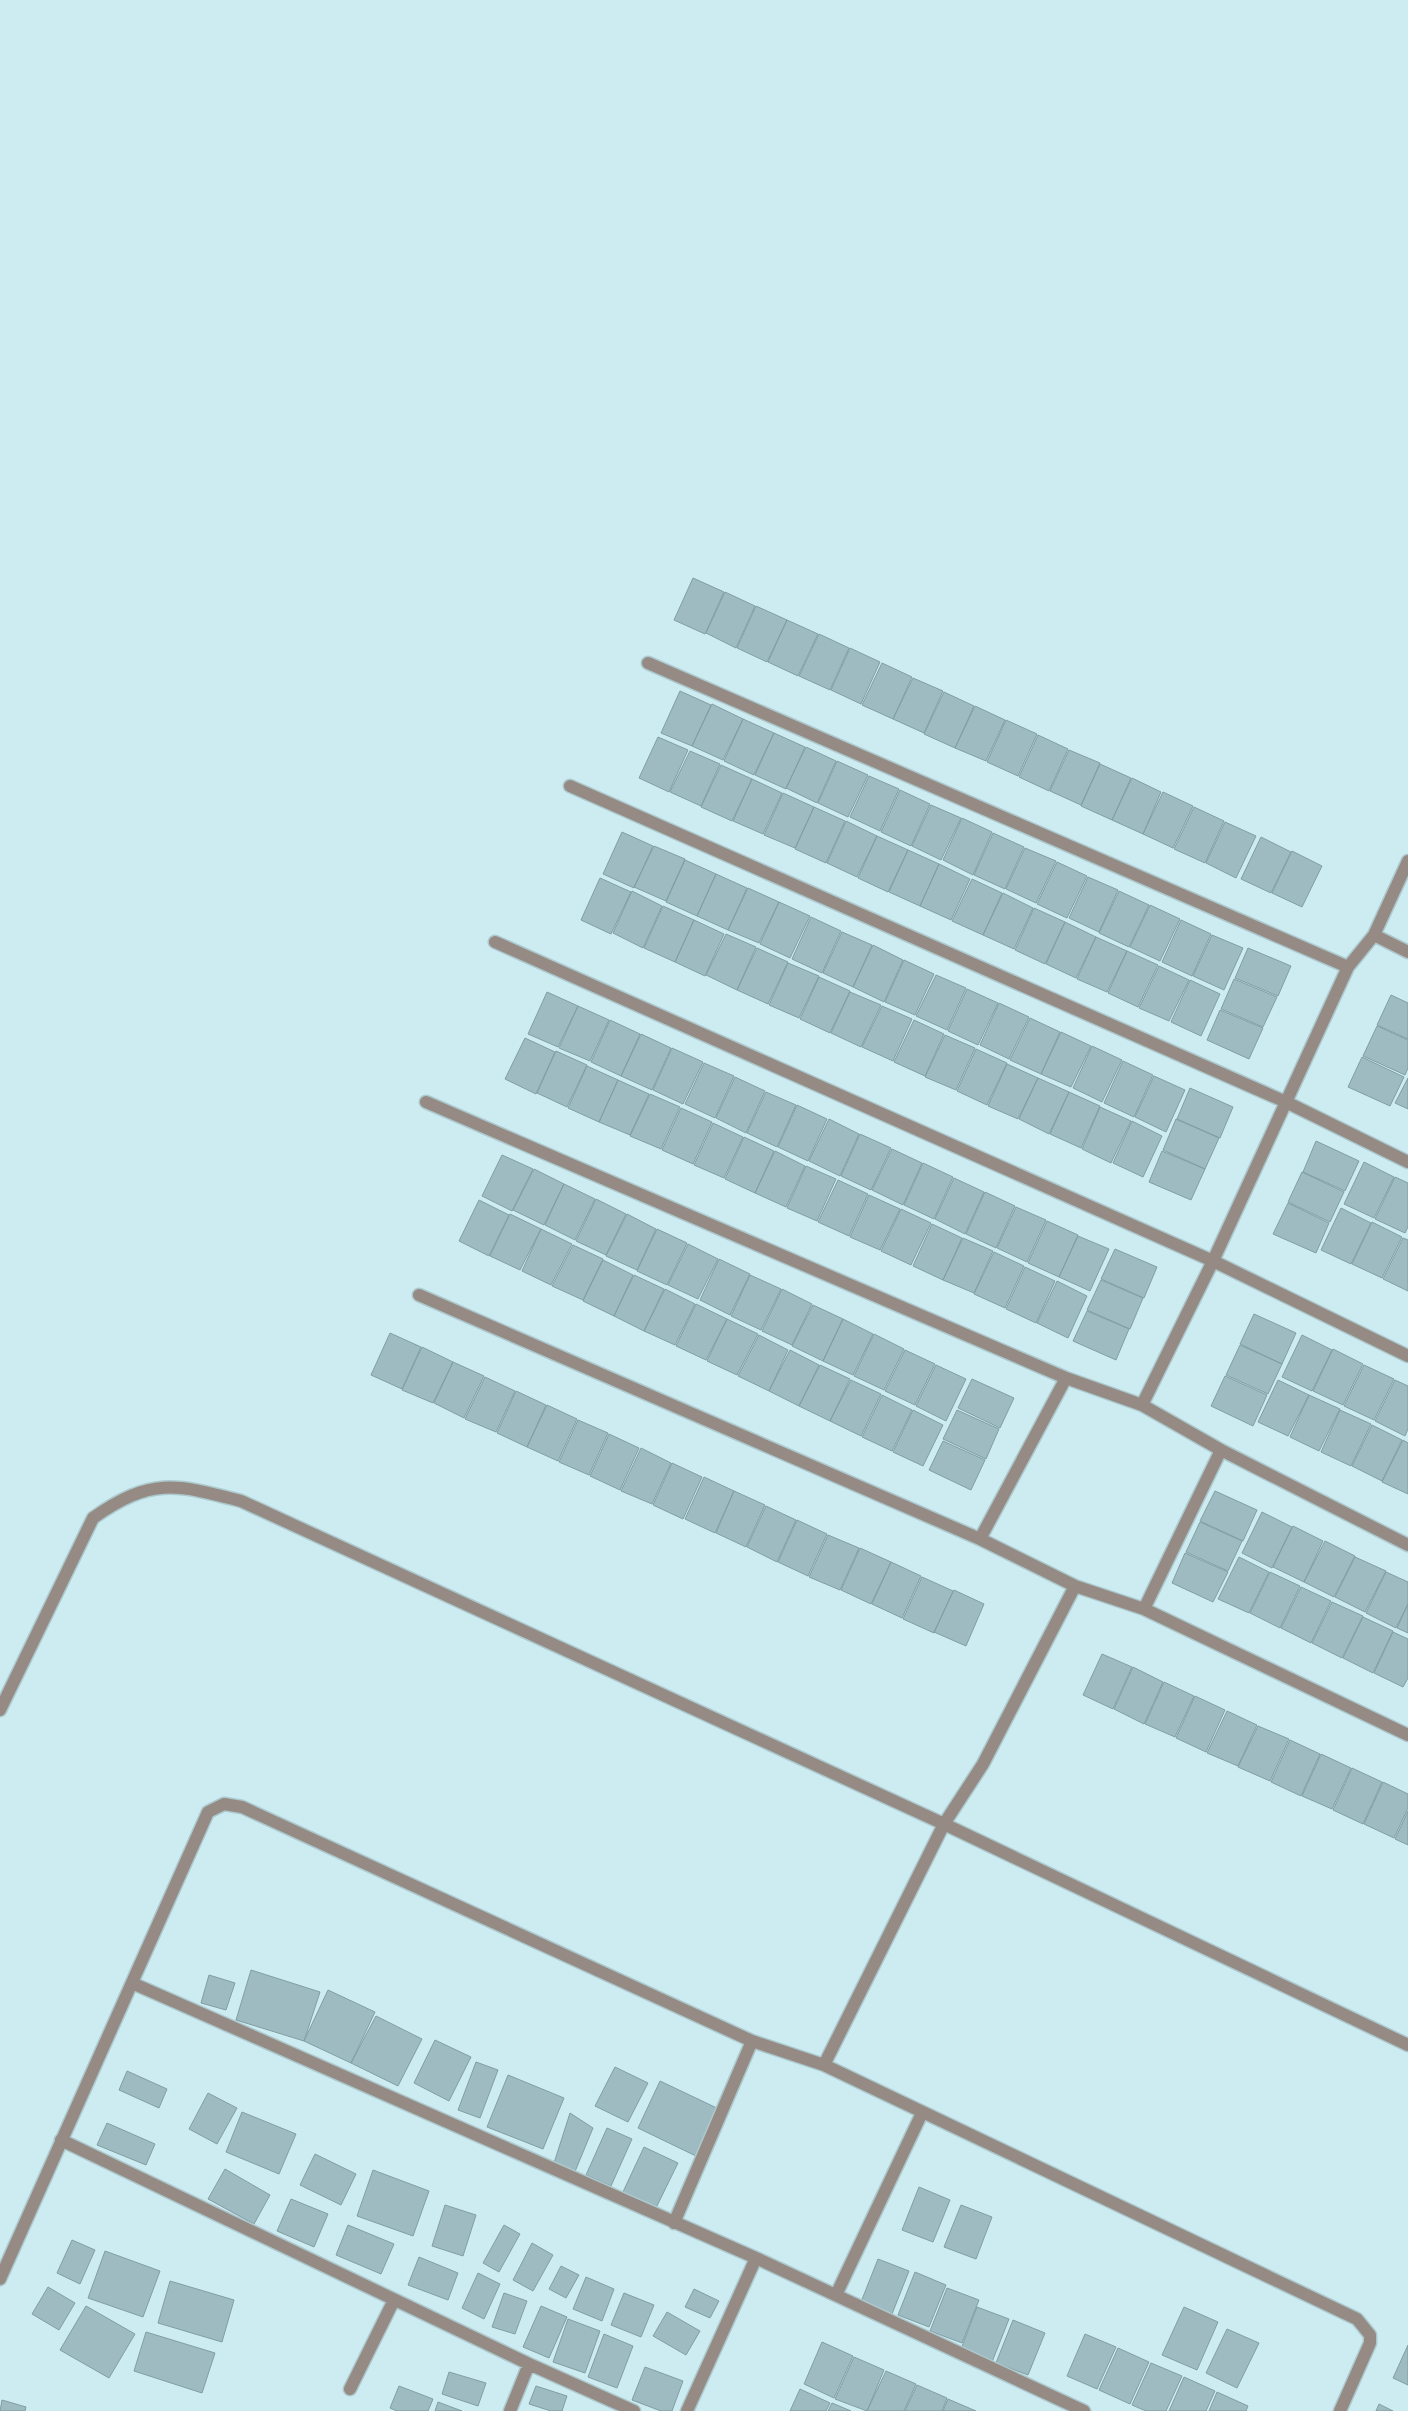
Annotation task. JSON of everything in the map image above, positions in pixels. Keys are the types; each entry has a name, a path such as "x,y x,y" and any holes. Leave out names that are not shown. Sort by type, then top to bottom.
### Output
{"street":[{"path":"648,663 1348,967"},
{"path":"570,786 1286,1102 1408,1162"},
{"path":"1142,1405 1213,1261 1348,967 1374,935 1408,862"},
{"path":"1374,935 1408,952"},
{"path":"495,942 1213,1261 1408,1356"},
{"path":"426,1102 1066,1378 1142,1405 1221,1450 1408,1544"},
{"path":"419,1295 980,1539 1075,1586 1144,1609 1408,1736"},
{"path":"980,1539 1066,1378"},
{"path":"1144,1609 1221,1450"},
{"path":"0,1710 93,1518 114,1503 138,1492 166,1487 192,1488 241,1500 944,1824 1408,2045"},
{"path":"824,2065 944,1824 983,1764 1075,1586"},
{"path":"0,2279 208,1812 224,1804 242,1807 752,2041 824,2065 1357,2319 1370,2335 1370,2343 1340,2411"},
{"path":"132,1983 756,2258 1084,2411"},
{"path":"674,2223 752,2041"},
{"path":"836,2295 922,2113"},
{"path":"61,2140 529,2364 634,2411"},
{"path":"687,2411 756,2258"},
{"path":"350,2390 394,2300"},
{"path":"510,2411 529,2364"}],"building":[{"path":"693,578 724,592 705,634 674,620"},
{"path":"725,592 755,606 736,648 706,633"},
{"path":"756,606 787,620 767,662 737,648"},
{"path":"787,620 818,634 798,676 768,662"},
{"path":"819,634 849,648 830,690 799,676"},
{"path":"850,648 880,662 861,704 831,690"},
{"path":"882,663 912,677 893,719 862,705"},
{"path":"913,678 943,691 924,733 893,719"},
{"path":"680,691 711,705 692,746 661,733"},
{"path":"944,692 974,706 955,748 924,734"},
{"path":"712,704 743,719 723,760 692,746"},
{"path":"975,706 1005,720 986,761 955,748"},
{"path":"743,719 774,733 754,775 724,761"},
{"path":"1006,720 1037,734 1018,776 987,762"},
{"path":"774,733 805,747 786,789 755,775"},
{"path":"1038,735 1068,749 1049,791 1019,777"},
{"path":"658,737 688,750 669,792 639,778"},
{"path":"806,747 836,761 817,803 786,788"},
{"path":"1069,750 1100,763 1081,805 1050,791"},
{"path":"690,751 720,764 701,806 670,792"},
{"path":"837,761 868,775 848,817 818,803"},
{"path":"1100,764 1131,778 1112,820 1081,806"},
{"path":"721,765 752,779 732,821 701,807"},
{"path":"869,776 899,789 880,831 850,817"},
{"path":"1132,778 1161,792 1143,834 1112,820"},
{"path":"752,779 782,793 763,834 733,821"},
{"path":"900,790 930,804 911,846 881,832"},
{"path":"1163,792 1193,806 1173,848 1143,834"},
{"path":"783,793 814,807 795,848 764,835"},
{"path":"931,805 961,818 941,860 912,846"},
{"path":"814,807 845,821 826,863 795,849"},
{"path":"1194,807 1224,821 1205,863 1174,849"},
{"path":"962,818 992,832 973,875 943,860"},
{"path":"846,821 877,836 857,877 827,863"},
{"path":"1225,822 1256,836 1236,878 1206,863"},
{"path":"622,832 653,846 634,888 603,874"},
{"path":"993,833 1024,847 1005,889 974,875"},
{"path":"877,836 908,850 888,892 858,878"},
{"path":"1261,837 1291,852 1271,893 1241,879"},
{"path":"654,846 685,859 666,901 634,887"},
{"path":"1025,848 1056,861 1036,903 1006,889"},
{"path":"908,850 939,864 920,906 889,892"},
{"path":"1292,851 1322,866 1302,907 1272,893"},
{"path":"685,860 716,874 697,916 666,902"},
{"path":"1057,862 1087,876 1067,918 1037,904"},
{"path":"939,864 970,879 951,920 920,906"},
{"path":"716,874 747,888 728,930 697,916"},
{"path":"1088,877 1118,890 1099,932 1069,918"},
{"path":"600,878 631,892 611,934 581,920"},
{"path":"972,879 1002,893 983,935 952,921"},
{"path":"748,888 779,902 759,943 728,930"},
{"path":"632,891 662,906 643,948 613,933"},
{"path":"1119,891 1149,905 1129,947 1099,933"},
{"path":"1003,893 1033,908 1014,949 983,935"},
{"path":"779,902 810,916 790,958 760,944"},
{"path":"1150,905 1180,919 1160,961 1130,947"},
{"path":"663,906 694,920 675,962 644,948"},
{"path":"1034,908 1065,922 1045,964 1015,950"},
{"path":"811,917 841,931 822,973 792,959"},
{"path":"694,920 724,934 705,976 675,962"},
{"path":"1181,920 1211,934 1192,976 1162,962"},
{"path":"1065,922 1096,937 1076,978 1046,964"},
{"path":"842,932 872,945 853,987 823,973"},
{"path":"726,934 756,947 737,990 706,975"},
{"path":"1212,935 1243,948 1224,990 1193,976"},
{"path":"1096,937 1127,951 1107,992 1077,979"},
{"path":"873,945 903,960 884,1002 853,987"},
{"path":"757,948 788,962 768,1004 737,990"},
{"path":"1248,948 1291,966 1278,996 1235,978"},
{"path":"1127,951 1158,965 1138,1007 1108,993"},
{"path":"904,960 934,974 915,1015 885,1002"},
{"path":"788,963 819,976 799,1018 769,1005"},
{"path":"1159,966 1189,980 1169,1021 1139,1008"},
{"path":"936,975 966,988 947,1030 916,1016"},
{"path":"819,977 850,991 830,1033 800,1019"},
{"path":"1234,979 1277,997 1263,1027 1221,1009"},
{"path":"1190,980 1220,994 1201,1036 1171,1022"},
{"path":"967,989 998,1003 978,1045 948,1031"},
{"path":"547,992 578,1006 558,1047 528,1034"},
{"path":"850,992 881,1005 861,1047 831,1033"},
{"path":"1391,995 1408,1003 1408,1039 1377,1025"},
{"path":"999,1003 1029,1017 1009,1059 980,1045"},
{"path":"578,1006 609,1020 590,1061 559,1048"},
{"path":"882,1006 912,1019 893,1061 862,1047"},
{"path":"1220,1010 1263,1028 1249,1059 1207,1040"},
{"path":"1030,1018 1060,1032 1041,1074 1010,1060"},
{"path":"610,1020 640,1034 621,1076 591,1062"},
{"path":"914,1020 944,1034 925,1076 894,1062"},
{"path":"1377,1026 1408,1040 1408,1068 1405,1075 1363,1056"},
{"path":"1061,1032 1091,1046 1071,1087 1041,1074"},
{"path":"641,1034 671,1048 652,1090 621,1076"},
{"path":"945,1035 975,1048 956,1090 925,1077"},
{"path":"525,1038 555,1052 536,1094 505,1079"},
{"path":"1092,1046 1122,1060 1102,1102 1073,1088"},
{"path":"672,1048 703,1062 683,1104 653,1090"},
{"path":"976,1049 1007,1063 987,1105 957,1091"},
{"path":"556,1051 587,1065 567,1107 537,1093"},
{"path":"1362,1057 1404,1077 1390,1106 1348,1087"},
{"path":"1123,1061 1153,1075 1134,1117 1104,1103"},
{"path":"704,1063 734,1076 715,1118 685,1104"},
{"path":"1007,1064 1038,1078 1018,1119 988,1106"},
{"path":"587,1066 618,1080 599,1122 568,1108"},
{"path":"1154,1076 1185,1090 1166,1132 1135,1117"},
{"path":"735,1077 765,1091 746,1133 716,1118"},
{"path":"1038,1078 1069,1092 1049,1134 1019,1119"},
{"path":"1408,1078 1408,1109 1395,1103"},
{"path":"618,1080 649,1094 630,1135 599,1122"},
{"path":"1190,1088 1233,1107 1220,1138 1177,1119"},
{"path":"766,1092 796,1105 777,1147 747,1133"},
{"path":"1069,1092 1100,1106 1081,1148 1050,1134"},
{"path":"650,1094 680,1107 661,1149 630,1136"},
{"path":"797,1105 827,1119 808,1161 778,1147"},
{"path":"1100,1107 1131,1121 1111,1163 1082,1149"},
{"path":"681,1108 712,1122 693,1164 662,1150"},
{"path":"829,1119 859,1134 840,1176 809,1161"},
{"path":"1176,1119 1219,1138 1205,1169 1163,1150"},
{"path":"1132,1121 1162,1136 1143,1177 1113,1163"},
{"path":"713,1123 743,1137 724,1178 694,1165"},
{"path":"860,1134 891,1148 871,1190 841,1176"},
{"path":"744,1137 774,1151 755,1193 725,1179"},
{"path":"1316,1141 1359,1161 1345,1191 1303,1172"},
{"path":"892,1149 922,1163 903,1205 872,1190"},
{"path":"775,1151 805,1166 786,1207 755,1193"},
{"path":"1162,1151 1205,1169 1191,1200 1149,1182"},
{"path":"502,1155 533,1169 512,1211 482,1196"},
{"path":"1364,1162 1394,1177 1374,1218 1344,1204"},
{"path":"923,1163 953,1177 934,1219 904,1205"},
{"path":"806,1166 836,1179 817,1221 787,1208"},
{"path":"534,1169 564,1184 544,1225 513,1210"},
{"path":"1302,1172 1344,1192 1330,1222 1288,1202"},
{"path":"1395,1177 1408,1183 1408,1227 1405,1233 1375,1219"},
{"path":"954,1178 984,1192 965,1234 935,1219"},
{"path":"838,1180 868,1194 849,1236 818,1222"},
{"path":"564,1184 595,1199 575,1240 545,1225"},
{"path":"985,1192 1015,1206 996,1248 966,1234"},
{"path":"869,1195 900,1209 880,1250 850,1237"},
{"path":"596,1199 626,1214 606,1255 576,1241"},
{"path":"479,1200 509,1215 489,1256 459,1241"},
{"path":"1288,1203 1329,1223 1316,1253 1273,1234"},
{"path":"1016,1207 1046,1220 1027,1262 997,1248"},
{"path":"1341,1208 1371,1223 1351,1264 1321,1250"},
{"path":"901,1209 931,1223 911,1265 881,1251"},
{"path":"510,1214 541,1229 520,1270 490,1256"},
{"path":"627,1214 656,1229 637,1270 606,1256"},
{"path":"1047,1221 1078,1235 1059,1277 1028,1263"},
{"path":"1372,1222 1402,1237 1382,1278 1352,1264"},
{"path":"932,1224 962,1238 943,1280 913,1266"},
{"path":"541,1229 572,1244 551,1285 522,1271"},
{"path":"657,1229 687,1243 667,1285 637,1271"},
{"path":"1078,1236 1109,1249 1090,1291 1059,1277"},
{"path":"963,1238 993,1251 974,1293 943,1280"},
{"path":"1403,1238 1408,1240 1408,1291 1383,1279"},
{"path":"688,1244 718,1259 698,1299 668,1285"},
{"path":"573,1245 603,1259 583,1300 552,1286"},
{"path":"1115,1249 1157,1267 1144,1298 1101,1279"},
{"path":"994,1252 1024,1266 1005,1308 974,1294"},
{"path":"719,1259 750,1274 730,1315 700,1300"},
{"path":"603,1260 633,1275 614,1316 583,1301"},
{"path":"1025,1267 1055,1281 1036,1323 1006,1309"},
{"path":"634,1275 664,1289 644,1331 614,1316"},
{"path":"750,1275 781,1289 761,1330 731,1316"},
{"path":"1101,1280 1143,1298 1130,1329 1087,1310"},
{"path":"1057,1281 1087,1296 1068,1338 1037,1323"},
{"path":"665,1289 695,1304 675,1345 644,1331"},
{"path":"782,1289 812,1304 792,1345 762,1331"},
{"path":"696,1304 727,1319 706,1360 676,1346"},
{"path":"813,1305 843,1319 823,1361 792,1346"},
{"path":"1087,1311 1129,1329 1116,1360 1073,1341"},
{"path":"1254,1314 1296,1333 1282,1364 1240,1344"},
{"path":"727,1319 758,1334 737,1375 707,1361"},
{"path":"843,1319 873,1334 853,1375 823,1361"},
{"path":"390,1333 421,1347 402,1389 371,1375"},
{"path":"874,1334 904,1349 884,1390 854,1376"},
{"path":"759,1335 788,1350 769,1391 738,1376"},
{"path":"1302,1335 1332,1350 1312,1391 1282,1377"},
{"path":"1240,1345 1282,1364 1268,1394 1226,1375"},
{"path":"422,1347 453,1362 433,1403 402,1390"},
{"path":"1333,1349 1363,1364 1343,1405 1313,1391"},
{"path":"790,1350 819,1365 799,1406 769,1391"},
{"path":"905,1350 935,1364 915,1405 885,1391"},
{"path":"453,1362 484,1376 464,1418 434,1403"},
{"path":"820,1365 850,1379 830,1421 799,1406"},
{"path":"936,1365 966,1379 946,1421 916,1406"},
{"path":"1364,1365 1394,1379 1374,1420 1344,1406"},
{"path":"1225,1376 1267,1395 1253,1426 1211,1406"},
{"path":"485,1377 515,1391 496,1432 465,1419"},
{"path":"972,1379 1014,1398 1000,1428 958,1408"},
{"path":"851,1380 881,1394 861,1436 830,1421"},
{"path":"1278,1380 1309,1395 1288,1436 1258,1422"},
{"path":"1395,1380 1408,1386 1408,1429 1405,1436 1375,1421"},
{"path":"516,1391 546,1405 527,1447 497,1433"},
{"path":"882,1395 912,1410 892,1451 862,1437"},
{"path":"1309,1395 1340,1409 1319,1451 1290,1437"},
{"path":"547,1405 577,1419 558,1461 527,1447"},
{"path":"913,1410 943,1425 923,1466 893,1452"},
{"path":"957,1410 999,1429 986,1459 943,1439"},
{"path":"1340,1410 1371,1424 1351,1466 1321,1452"},
{"path":"578,1420 608,1433 589,1475 559,1462"},
{"path":"1372,1425 1402,1440 1382,1481 1352,1466"},
{"path":"609,1434 639,1448 620,1490 590,1476"},
{"path":"1403,1440 1408,1443 1408,1494 1382,1482"},
{"path":"943,1441 985,1460 971,1490 929,1470"},
{"path":"641,1448 671,1463 652,1504 621,1491"},
{"path":"672,1463 702,1477 683,1519 653,1505"},
{"path":"704,1477 734,1491 715,1533 685,1519"},
{"path":"734,1491 765,1505 746,1547 716,1533"},
{"path":"1215,1491 1257,1510 1243,1541 1200,1521"},
{"path":"766,1506 796,1520 777,1562 747,1547"},
{"path":"1262,1512 1292,1527 1272,1568 1242,1553"},
{"path":"797,1520 827,1534 808,1576 778,1562"},
{"path":"1200,1522 1242,1541 1228,1571 1186,1552"},
{"path":"1293,1526 1323,1541 1304,1582 1273,1567"},
{"path":"828,1535 859,1548 840,1590 809,1577"},
{"path":"1325,1541 1355,1556 1334,1597 1304,1582"},
{"path":"860,1548 891,1562 871,1604 841,1590"},
{"path":"1185,1553 1228,1572 1213,1602 1172,1583"},
{"path":"1239,1557 1269,1572 1249,1613 1218,1599"},
{"path":"1355,1557 1386,1571 1365,1612 1335,1597"},
{"path":"891,1562 921,1576 902,1618 872,1604"},
{"path":"1270,1572 1300,1586 1280,1628 1250,1613"},
{"path":"1386,1572 1408,1582 1408,1604 1396,1628 1366,1613"},
{"path":"922,1577 953,1591 934,1633 903,1619"},
{"path":"1301,1587 1331,1601 1311,1643 1281,1628"},
{"path":"954,1590 984,1604 966,1646 934,1632"},
{"path":"1332,1602 1363,1616 1342,1658 1312,1643"},
{"path":"1408,1604 1408,1633 1397,1628"},
{"path":"1363,1617 1393,1631 1373,1673 1343,1658"},
{"path":"1393,1632 1408,1639 1408,1678 1403,1687 1374,1673"},
{"path":"1102,1654 1132,1667 1113,1709 1083,1695"},
{"path":"1133,1667 1163,1682 1144,1724 1114,1709"},
{"path":"1164,1682 1194,1696 1175,1737 1145,1724"},
{"path":"1195,1696 1225,1710 1206,1752 1176,1738"},
{"path":"1227,1711 1257,1725 1238,1766 1207,1753"},
{"path":"1258,1726 1289,1739 1270,1781 1238,1767"},
{"path":"1290,1740 1320,1754 1301,1796 1271,1782"},
{"path":"1321,1754 1351,1768 1332,1809 1302,1796"},
{"path":"1352,1768 1382,1782 1363,1824 1333,1810"},
{"path":"1383,1782 1408,1794 1408,1808 1394,1838 1364,1824"},
{"path":"1408,1811 1408,1845 1395,1839"},
{"path":"251,1970 320,1992 304,2041 236,2020"},
{"path":"209,1975 235,1983 226,2010 201,2003"},
{"path":"328,1990 375,2012 351,2063 304,2041"},
{"path":"376,2016 422,2039 398,2086 351,2063"},
{"path":"435,2040 471,2057 449,2101 414,2083"},
{"path":"476,2062 498,2070 480,2118 458,2110"},
{"path":"615,2067 648,2083 628,2122 595,2106"},
{"path":"127,2071 167,2089 159,2108 119,2090"},
{"path":"508,2075 564,2098 543,2149 487,2127"},
{"path":"660,2081 721,2110 698,2157 638,2128"},
{"path":"208,2093 237,2108 217,2144 189,2129"},
{"path":"242,2112 296,2134 279,2174 226,2152"},
{"path":"570,2113 593,2128 574,2174 554,2163"},
{"path":"107,2123 155,2144 146,2165 97,2145"},
{"path":"607,2128 632,2139 611,2186 586,2175"},
{"path":"644,2147 678,2163 655,2210 622,2194"},
{"path":"315,2154 356,2174 341,2205 300,2185"},
{"path":"225,2169 270,2195 254,2224 208,2199"},
{"path":"373,2170 429,2191 413,2236 357,2216"},
{"path":"919,2187 950,2200 933,2242 902,2230"},
{"path":"291,2199 328,2214 314,2247 277,2231"},
{"path":"445,2205 476,2215 463,2256 432,2246"},
{"path":"961,2205 992,2217 976,2259 944,2247"},
{"path":"348,2225 394,2244 381,2274 336,2255"},
{"path":"504,2225 520,2234 499,2272 483,2263"},
{"path":"72,2240 95,2250 80,2284 57,2273"},
{"path":"532,2243 553,2255 533,2291 513,2280"},
{"path":"105,2251 160,2271 143,2317 88,2298"},
{"path":"419,2257 458,2273 448,2300 408,2285"},
{"path":"878,2259 909,2271 892,2314 861,2302"},
{"path":"561,2266 579,2275 566,2298 549,2289"},
{"path":"915,2272 946,2285 929,2327 898,2315"},
{"path":"478,2273 500,2284 484,2319 462,2308"},
{"path":"586,2277 614,2289 602,2321 573,2309"},
{"path":"170,2281 234,2300 222,2342 158,2323"},
{"path":"48,2287 75,2303 59,2330 32,2314"},
{"path":"947,2288 979,2300 962,2343 930,2331"},
{"path":"694,2289 719,2301 710,2318 685,2307"},
{"path":"504,2293 527,2301 515,2334 492,2327"},
{"path":"624,2293 654,2305 641,2337 611,2325"},
{"path":"86,2306 135,2334 109,2378 60,2350"},
{"path":"541,2306 567,2317 549,2358 523,2347"},
{"path":"977,2307 1009,2319 992,2362 961,2349"},
{"path":"1184,2307 1218,2322 1197,2370 1162,2355"},
{"path":"667,2312 700,2331 686,2355 653,2336"},
{"path":"568,2319 600,2331 585,2373 553,2362"},
{"path":"1013,2320 1045,2333 1028,2375 996,2363"},
{"path":"1227,2329 1259,2343 1237,2388 1206,2373"},
{"path":"146,2332 215,2353 202,2393 134,2371"},
{"path":"604,2334 633,2346 617,2388 588,2377"},
{"path":"1085,2334 1116,2347 1097,2389 1067,2376"},
{"path":"822,2342 853,2356 834,2398 804,2384"},
{"path":"1408,2345 1408,2385 1393,2378"},
{"path":"1118,2348 1149,2362 1130,2404 1099,2390"},
{"path":"854,2357 884,2370 867,2411 835,2399"},
{"path":"1151,2363 1182,2376 1166,2411 1146,2411 1132,2405"},
{"path":"645,2367 683,2381 672,2411 661,2411 632,2400"},
{"path":"886,2371 916,2384 904,2411 867,2411"},
{"path":"449,2372 486,2383 478,2406 442,2394"},
{"path":"1184,2377 1215,2391 1206,2411 1169,2411"},
{"path":"917,2385 947,2398 942,2411 905,2411"},
{"path":"399,2386 433,2399 428,2411 397,2411 390,2408"},
{"path":"536,2386 567,2396 562,2411 551,2411 529,2404"},
{"path":"800,2389 830,2403 826,2411 790,2411"},
{"path":"1217,2392 1248,2406 1246,2411 1209,2411"},
{"path":"948,2399 976,2411 943,2411"},
{"path":"2,2400 26,2407 25,2411 0,2411"},
{"path":"438,2402 462,2411 435,2411"},
{"path":"832,2403 851,2411 828,2411"},
{"path":"1379,2404 1393,2411 1376,2411"}]}
